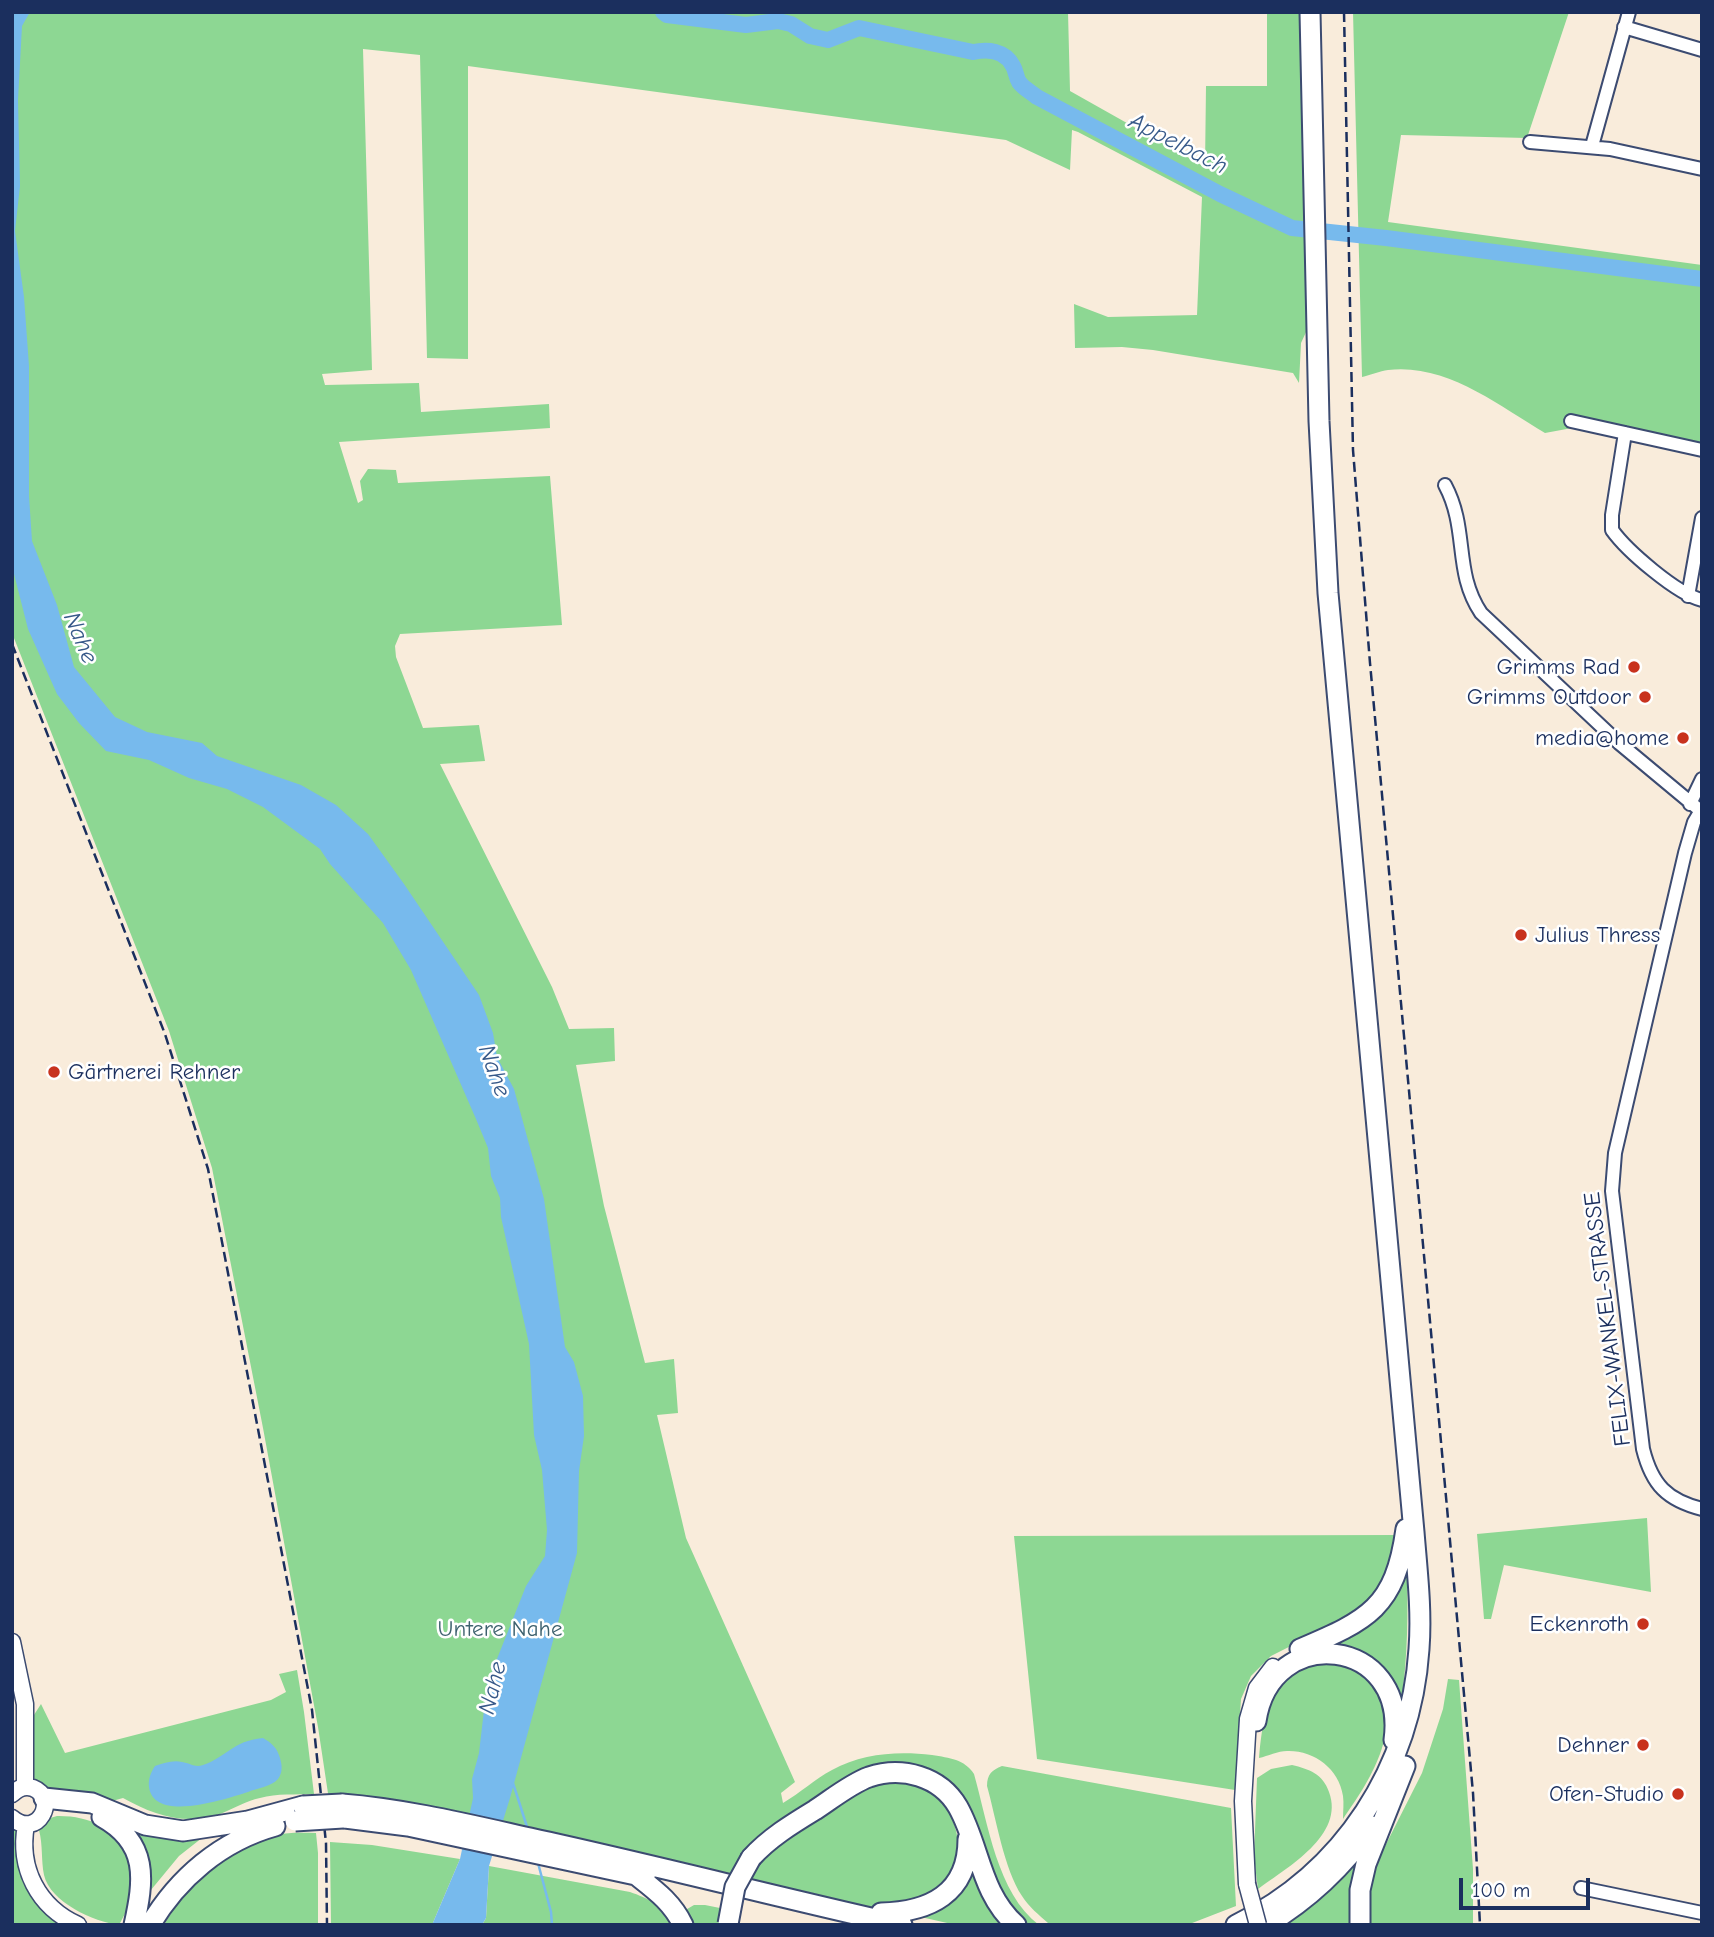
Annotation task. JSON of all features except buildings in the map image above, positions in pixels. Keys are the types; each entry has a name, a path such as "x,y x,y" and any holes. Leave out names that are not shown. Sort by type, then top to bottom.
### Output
{"highway":[{"path":"1237,1925 1283,1897 1321,1866 1393,1779 1413,1748 1425,1707 1432,1649 1432,1611 1339,592 1310,12"},
{"path":"1320,217 1321,12"},
{"path":"1321,248 1319,421 1328,593 1420,1608 1419,1655 1408,1719 1393,1779 1366,1864 1360,1891 1360,1925"},
{"path":"1273,1667 1296,1651 1348,1628 1380,1603 1400,1566 1410,1504"},
{"path":"1256,1721 1267,1687 1288,1666 1315,1654 1332,1653 1349,1656 1365,1664 1378,1676 1391,1700 1395,1731 1393,1779 1364,1839 1337,1869 1307,1896 1266,1925"},
{"path":"728,1924 735,1887 751,1858 770,1839 854,1785 886,1773 912,1774 929,1779 950,1795 963,1817 991,1894 1016,1925"},
{"path":"44,1806 92,1803 133,1822 170,1830 196,1831 299,1814 342,1811 378,1821 453,1828 846,1919 910,1911 927,1906 942,1897 960,1875 967,1856 968,1836 963,1817"},
{"path":"44,1806 54,1810 85,1812 108,1821 124,1833 135,1850 141,1868 142,1888 135,1925"},
{"path":"150,1925 172,1893 213,1855 253,1833 299,1814"},
{"path":"135,1925 175,1870 216,1838 248,1821"},
{"path":"600,1860 636,1875 846,1919 902,1925"},
{"path":"636,1875 663,1896 676,1912 682,1925"}],"main road":[{"path":"12,1642 24,1704 19,1790 37,1790 44,1806 36,1822 19,1821 25,1857 34,1886 50,1908 78,1925"},
{"path":"1258,1925 1247,1884 1243,1801 1248,1719 1257,1688 1273,1667"},
{"path":"1245,1857 1256,1721"}],"street":[{"path":"1592,146 1629,12"},
{"path":"1624,27 1702,50"},
{"path":"1530,142 1592,146 1702,169"},
{"path":"1571,421 1702,450"},
{"path":"1625,433 1612,514 1612,530 1672,586 1688,596 1702,600"},
{"path":"1445,485 1458,517 1467,586 1481,613 1619,743 1697,809"},
{"path":"1688,596 1702,518"},
{"name":"FELIX-WANKEL-STRASSE","path":"1702,779 1615,1153 1612,1191 1647,1464 1655,1482 1668,1496 1702,1509"},
{"path":"1581,1888 1702,1913"}],"green space":[{"name":"Untere Nahe","path":"12,12 1068,12 1070,91 1205,167 1206,86 1267,86 1267,12 1301,12 1307,330 1301,343 1299,383 1293,373 1153,350 1122,347 1075,348 1074,304 1108,317 1197,315 1202,197 1078,132 1072,130 1070,170 1006,140 468,66 468,359 427,358 420,55 363,49 372,370 322,374 325,385 419,383 421,412 549,404 550,428 339,442 358,503 363,500 360,481 368,469 396,470 398,483 550,476 562,625 400,634 395,646 396,657 423,728 479,725 485,761 440,764 552,987 569,1029 614,1028 615,1061 576,1065 604,1206 645,1363 674,1359 678,1413 657,1415 686,1538 795,1782 781,1793 783,1803 832,1770 868,1757 919,1754 961,1762 974,1774 996,1856 1013,1895 1039,1925 1022,1925 1003,1905 964,1803 883,1767 823,1814 858,1793 886,1783 915,1785 932,1793 945,1806 954,1822 958,1840 957,1858 951,1876 939,1891 926,1900 873,1907 799,1890 800,1896 329,1800 263,1428 212,1168 169,1031 12,633"},
{"path":"1353,12 1569,12 1527,138 1401,135 1388,222 1702,265 1702,444 1575,418 1572,428 1545,433 1471,388 1451,379 1409,370 1388,370 1362,377"},
{"path":"1647,1518 1651,1592 1504,1565 1491,1619 1484,1619 1477,1534"},
{"path":"1395,1535 1387,1569 1375,1592 1356,1613 1271,1656 1251,1676 1241,1699 1235,1790 1037,1759 1014,1536"},
{"path":"1407,1566 1407,1635 1401,1704 1390,1680 1376,1663 1358,1652 1333,1644 1369,1620 1387,1604"},
{"path":"1317,1661 1342,1663 1361,1672 1382,1701 1386,1718 1380,1754 1363,1789 1343,1819 1341,1786 1330,1769 1315,1757 1287,1751 1259,1758 1264,1721 1272,1697 1286,1677 1296,1669"},
{"path":"297,1670 314,1794 266,1796 220,1814 182,1819 158,1814 123,1798 105,1803 57,1797 38,1784 32,1776 32,1718 41,1704 65,1753 271,1700 286,1692 279,1674"},
{"path":"1448,1679 1459,1680 1473,1869 1473,1925 1367,1925 1367,1902 1375,1866 1422,1773 1443,1709"},
{"path":"1292,1765 1315,1773 1323,1781 1329,1792 1332,1808 1329,1822 1311,1848 1258,1889 1254,1857 1257,1778 1271,1769"},
{"path":"1002,1766 1231,1808 1236,1906 1187,1925 1048,1923 1022,1896 1005,1858 987,1786 991,1773"},
{"path":"57,1816 80,1818 99,1825 114,1835 125,1849 132,1866 133,1884 129,1904 119,1925 98,1920 74,1909 48,1885 44,1875 39,1830 47,1819"},
{"path":"122,1822 207,1834 179,1856 146,1896"},
{"path":"12,1825 18,1836 25,1878 32,1895 44,1911 62,1925 12,1925"},
{"path":"316,1833 318,1925 164,1925 185,1894 226,1857 277,1835"},
{"path":"330,1842 372,1845 460,1859 432,1925 331,1925"},
{"path":"1367,1845 1351,1925 1282,1925"},
{"path":"969,1863 1008,1925 956,1925 912,1915"},
{"path":"489,1866 630,1892 661,1908 674,1925 482,1925 486,1918"},
{"path":"694,1905 720,1908 720,1925 688,1925 682,1912"}],"water":[{"name":"Nahe","path":"30,12 22,26 18,100 20,186 15,231 24,297 29,366 29,496 32,541 57,605 74,667 115,717 147,732 202,743 217,756 301,785 336,805 368,834 479,995 493,1033 497,1057 514,1089 544,1199 565,1347 574,1362 583,1396 584,1436 579,1471 577,1553 489,1866 486,1918 482,1925 432,1925 460,1859 473,1798 472,1779 479,1753 487,1684 526,1586 545,1556 547,1530 542,1470 534,1435 529,1344 501,1217 500,1198 491,1176 488,1148 411,970 383,923 330,864 320,849 263,807 227,789 189,778 149,760 106,751 79,723 57,694 28,629 12,566 12,15"},
{"path":"263,1738 276,1749 281,1763 280,1776 272,1784 193,1806 164,1804 154,1798 149,1784 155,1766 175,1761 200,1766 244,1742"}],"waterway":[{"name":"Appelbach","path":"663,12 667,15 746,25 778,21 791,24 810,36 828,40 859,28 973,52 1001,54 1010,61 1019,82 1037,97 1220,194 1292,228 1702,279"},
{"path":"513,1783 528,1830"},
{"path":"538,1863 552,1925"}],"railway":[{"path":"1344,12 1353,450 1473,1793 1480,1925"},
{"path":"12,644 165,1034 208,1169 312,1710 326,1843 327,1925"}],"place":[{"name":"Grimms Rad","path":"1634,667"},
{"name":"Grimms Outdoor","path":"1645,697"},
{"name":"media@home","path":"1683,738"},
{"name":"Julius Thress","path":"1521,935"},
{"name":"Gärtnerei Rehner","path":"54,1072"},
{"name":"Eckenroth","path":"1643,1624"},
{"name":"Dehner","path":"1643,1745"},
{"name":"Ofen-Studio","path":"1678,1794"}]}
